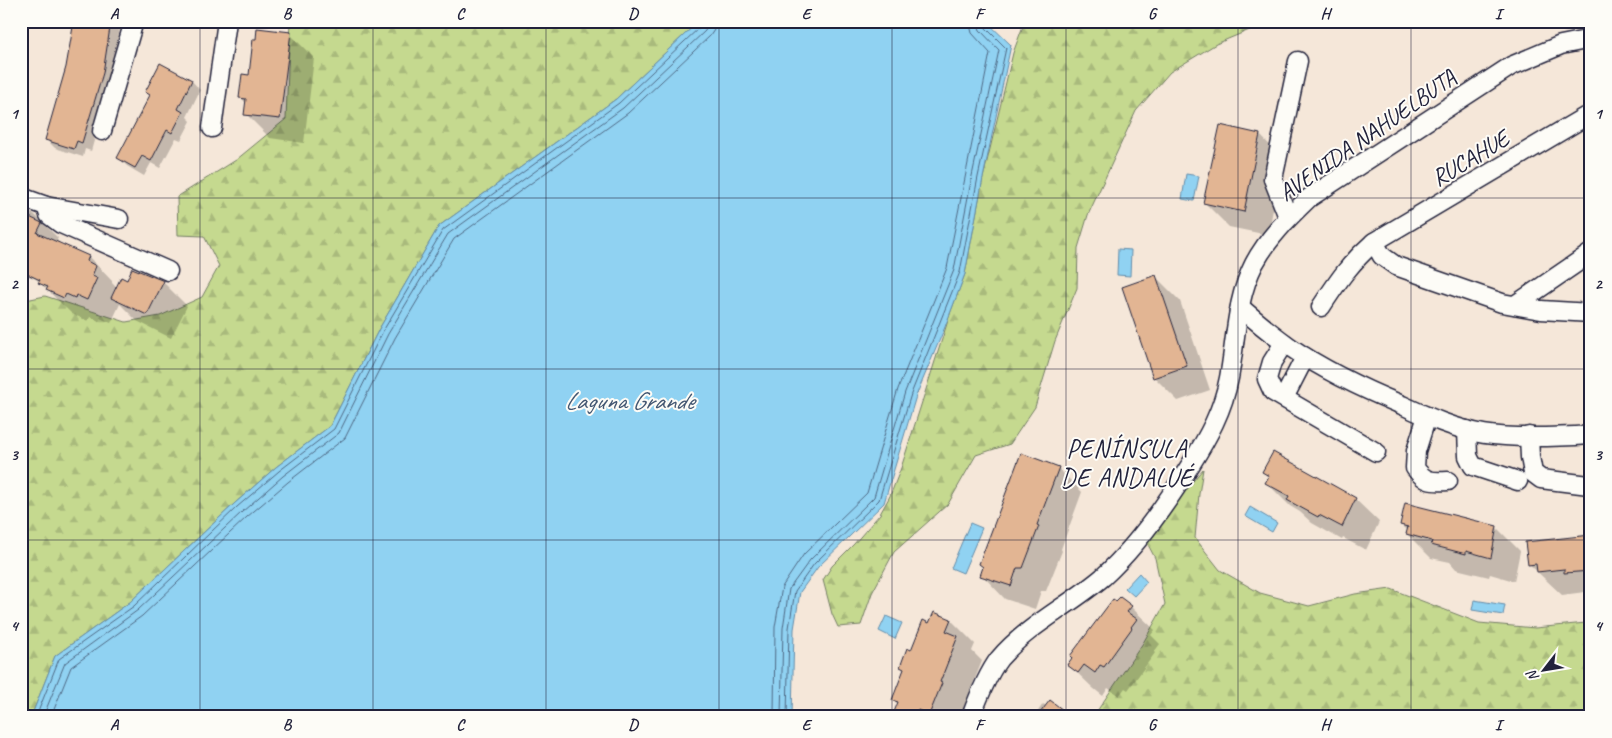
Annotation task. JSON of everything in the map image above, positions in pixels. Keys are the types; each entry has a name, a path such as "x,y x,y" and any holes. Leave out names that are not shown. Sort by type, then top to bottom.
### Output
{"street":[{"path":"102,131 134,21"},
{"path":"212,128 227,21"},
{"name":"AVENIDA NAHUELBUTA","path":"971,717 980,693 999,660 1029,630 1103,577 1137,541 1166,504 1204,443 1217,417 1229,377 1240,307 1254,264 1275,232 1288,217 1309,198 1511,66 1561,45 1591,39"},
{"path":"1288,217 1273,179 1298,61"},
{"name":"RUCAHUE","path":"1321,307 1344,271 1358,255 1374,242 1591,115"},
{"path":"21,197 46,206 118,219"},
{"path":"46,206 49,215 60,224 168,271"},
{"path":"1374,242 1382,256 1396,266 1502,303 1541,310 1591,313"},
{"path":"1515,305 1591,253"},
{"path":"1240,307 1284,343 1305,357 1351,383 1427,416 1467,430 1486,434 1529,436 1591,435"},
{"path":"1284,343 1272,362 1267,379 1273,392 1376,452"},
{"path":"1284,398 1305,357"},
{"path":"1427,416 1416,451 1415,468 1422,478 1433,482 1448,481"},
{"path":"1467,430 1468,456 1473,466 1518,481"},
{"path":"1529,436 1533,473 1541,479 1589,485"}],"green space":[{"path":"290,21 699,21 616,99 439,226 379,329 330,426 276,467 130,602 55,656 31,717 21,717 21,301 45,296 126,322 160,316 202,297 219,266 204,236 178,235 177,197 236,160 286,119"},
{"path":"1027,21 1271,21 1216,44 1170,72 1136,111 1088,215 1078,248 1077,288 1055,341 1035,407 1010,444 976,455 948,504 894,552 872,593 861,625 838,627 832,614 823,580 832,566 880,514 890,496 901,468 951,311 965,274 983,178 1013,53 1023,26"},
{"path":"1203,469 1195,538 1220,570 1260,593 1309,606 1355,594 1391,589 1479,623 1535,628 1591,621 1591,717 1093,717 1143,643 1165,604 1155,558 1145,539"}],"water":[{"name":"Laguna Grande","path":"699,21 986,21 1011,45 965,274 916,396 884,503 818,567 800,592 794,629 792,717 31,717 55,656 130,602 276,467 330,426 379,329 439,226 616,99"},
{"path":"1186,174 1199,176 1194,201 1182,199"},
{"path":"1118,249 1131,250 1130,276 1117,275"},
{"path":"1250,507 1277,523 1272,532 1245,516"},
{"path":"970,523 982,528 963,573 951,568"},
{"path":"1139,573 1147,582 1134,596 1125,588"},
{"path":"1474,600 1505,605 1503,615 1472,610"},
{"path":"886,616 902,623 895,639 879,631"}],"building":[{"path":"74,21 111,21 103,73 82,143 77,141 74,149 45,140 66,67"},
{"path":"257,28 291,32 280,119 244,115 246,99 239,98 242,74 249,75 253,39 256,39"},
{"path":"160,63 192,80 178,109 183,112 172,133 167,130 151,161 142,156 135,168 117,158 150,95 145,92"},
{"path":"1220,125 1260,134 1244,212 1203,203"},
{"path":"21,213 42,223 37,233 89,256 87,261 96,266 92,276 97,278 87,300 76,295 75,298 66,294 64,298 46,290 48,287 38,283 40,280 21,271"},
{"path":"132,268 164,281 147,315 111,298 121,277 127,280"},
{"path":"1156,275 1187,366 1153,378 1122,287"},
{"path":"1273,452 1356,498 1342,527 1319,515 1318,517 1287,500 1289,496 1265,483 1269,476 1262,472"},
{"path":"1021,453 1059,467 1023,568 1017,568 1011,586 980,576 983,567 979,564"},
{"path":"1405,503 1497,526 1491,558 1466,551 1466,554 1431,545 1432,541 1406,534 1408,527 1400,525"},
{"path":"1591,535 1591,571 1564,573 1564,569 1537,572 1536,564 1528,565 1525,542"},
{"path":"1120,597 1132,606 1127,612 1137,619 1104,667 1100,665 1095,673 1084,665 1078,673 1067,665 1072,658 1070,656 1113,599 1116,601"},
{"path":"934,612 951,619 946,631 958,636 929,715 918,710 915,717 906,717 894,712 898,702 892,700 904,669 900,667 907,648 911,650 923,620 929,623"},
{"path":"1050,700 1072,717 1037,717"}],"district":[{"name":"PENÍNSULA DE ANDALUÉ","path":"1127,464"}]}
